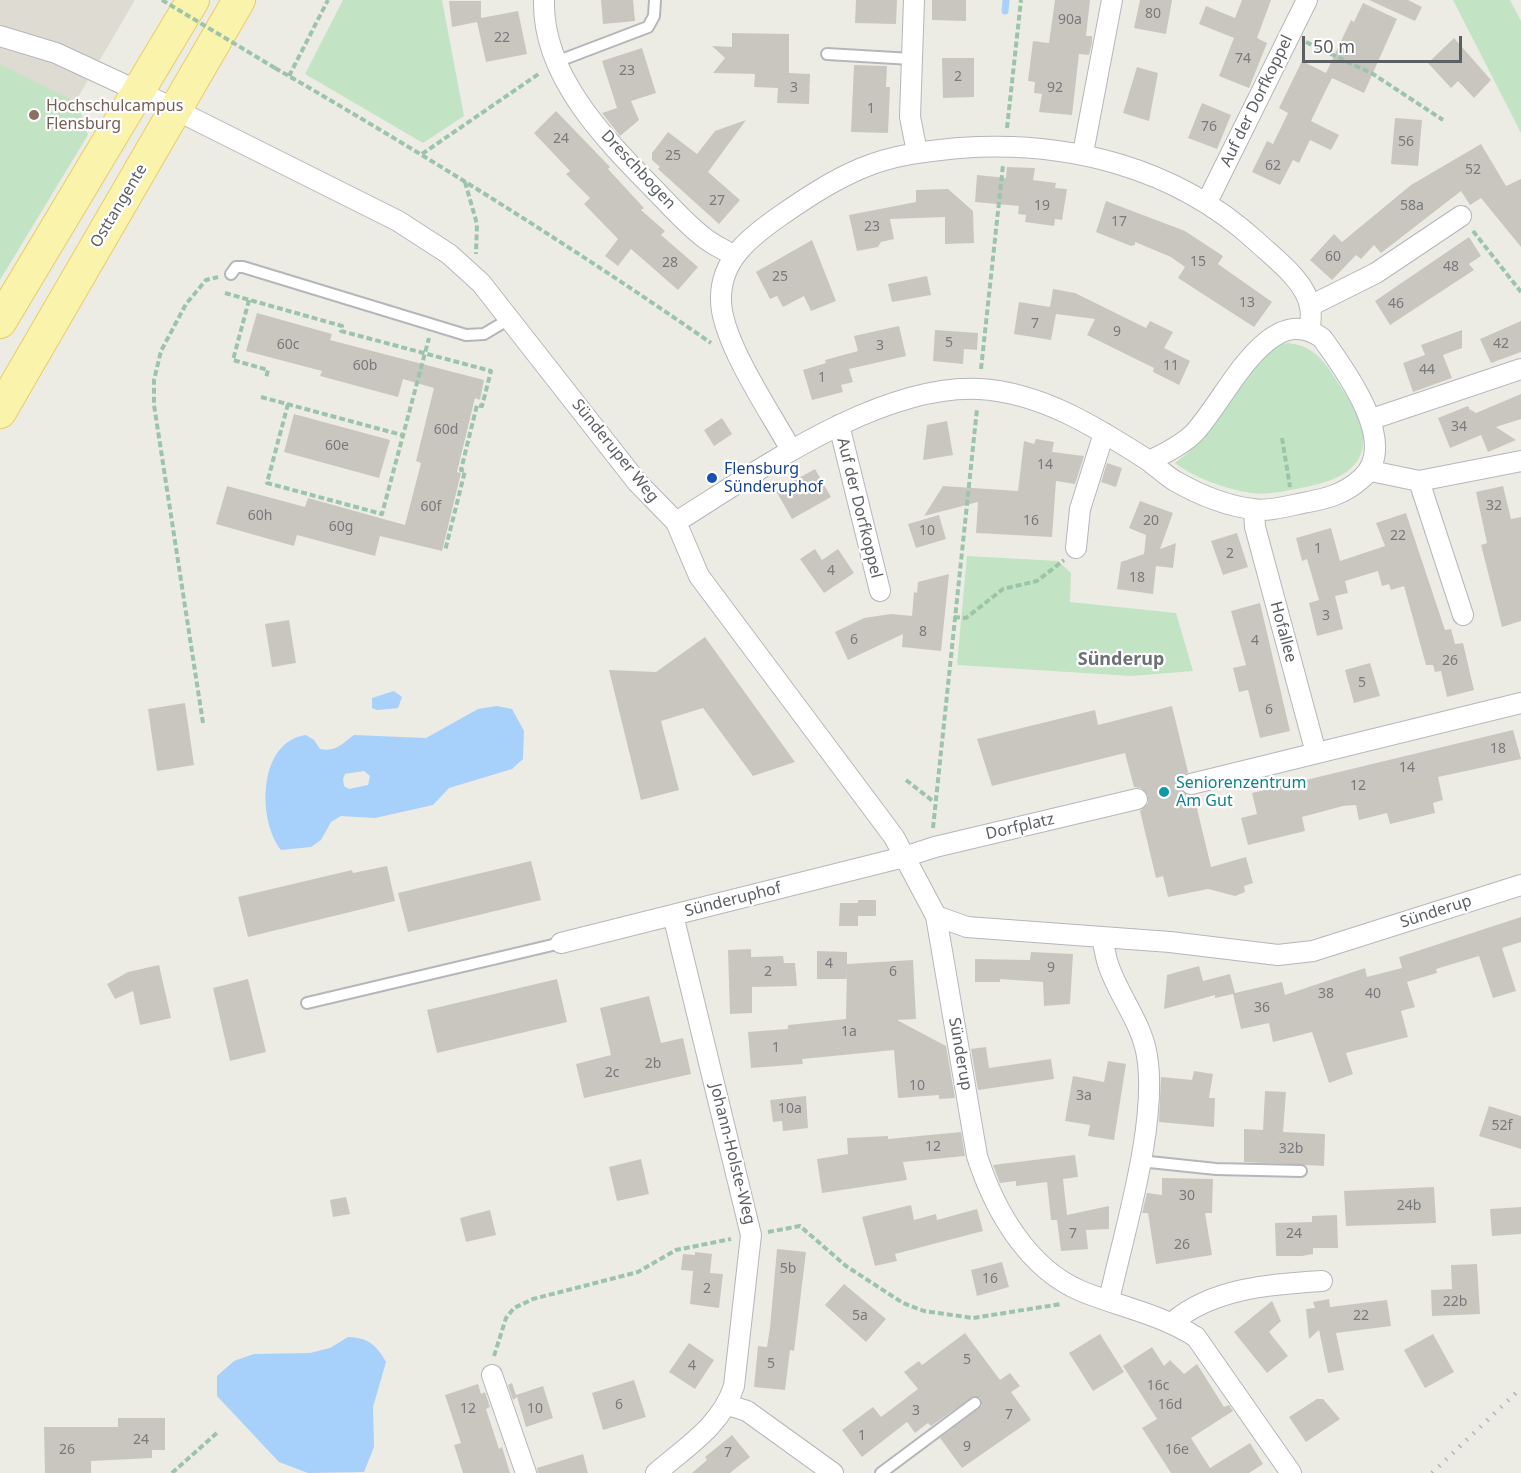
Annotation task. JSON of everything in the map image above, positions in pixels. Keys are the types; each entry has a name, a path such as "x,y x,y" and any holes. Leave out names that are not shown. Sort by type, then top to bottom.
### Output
{"main road":[{"path":"0,322 140,92 193,0"},
{"name":"Osttangente","path":"0,412 39,340 176,111 239,0"}],"street":[{"name":"Dreschbogen","path":"544,0 543,12 556,62 572,92 609,143 703,237 733,255"},
{"path":"914,0 910,117 917,152"},
{"path":"1083,153 1112,0"},
{"name":"Auf der Dorfkoppel","path":"1207,202 1307,0"},
{"name":"Sünderuper Weg","path":"0,36 56,53 140,92 398,221 449,254 466,269 511,318 637,482 676,522 699,576 875,812 904,857 936,916"},
{"path":"792,450 726,329 720,301 722,278 733,255 768,224 813,193 862,168 917,152 1005,145 1083,153 1145,173 1207,202 1237,224 1286,269 1310,306 1310,329"},
{"path":"1310,306 1376,273 1461,216"},
{"path":"1149,461 1168,452 1193,435 1254,352 1269,339 1291,330 1310,329 1322,338 1372,419 1375,445 1371,471 1419,481 1521,461"},
{"path":"1372,419 1521,369"},
{"name":"Auf der Dorfkoppel","path":"676,522 792,450 839,425 893,403 944,392 979,389 1027,399 1070,413 1149,461 1174,481 1205,496 1254,510 1332,498 1353,486 1371,471"},
{"name":"Auf der Dorfkoppel","path":"839,425 880,591"},
{"path":"1076,548 1080,509 1104,433"},
{"path":"1419,481 1463,615"},
{"name":"Hofallee","path":"1254,510 1255,527 1316,753"},
{"path":"1191,784 1521,703"},
{"name":"Dorfplatz","path":"904,857 936,847 1137,799"},
{"name":"Sünderuphof","path":"561,943 904,857"},
{"name":"Sünderup","path":"1291,1473 1197,1337 1173,1322 1081,1291 1062,1281 1034,1257 1010,1228 987,1189 977,1156 936,916 967,927 1170,942 1278,955 1313,951 1521,885"},
{"name":"Johann-Holste-Weg","path":"656,1473 714,1424 728,1405 734,1386 751,1235 673,915"},
{"path":"1102,937 1108,964 1134,1018 1147,1054 1150,1083 1140,1161 1109,1300"},
{"path":"1173,1322 1188,1310 1243,1290 1272,1284 1322,1281"},
{"path":"492,1375 526,1473"},
{"path":"728,1405 747,1411 833,1473"}],"lane":[{"path":"556,62 648,27 654,16 655,0"},
{"path":"827,54 912,59"},
{"path":"231,274 236,267 243,267 466,335 484,334 511,318"},
{"path":"307,1003 561,943"},
{"path":"1140,1161 1216,1169 1301,1171"},
{"path":"881,1473 975,1403"}],"path":[{"path":"162,0 422,154 584,257 714,345 742,360"},
{"path":"289,76 328,0"},
{"path":"936,847 932,825 934,802 1021,0"},
{"path":"1290,34 1374,74 1443,120"},
{"path":"422,154 556,62"},
{"path":"465,182 478,236 476,256 466,269"},
{"path":"1461,216 1509,273 1521,292"},
{"path":"203,723 154,405 154,380 161,351 186,304 206,280 231,274"},
{"path":"225,293 342,326 341,331 491,371 482,406 477,405 460,470 465,471 445,551"},
{"path":"249,300 233,360 268,370 266,378"},
{"path":"288,404 267,483 382,514 432,326"},
{"path":"261,397 402,435"},
{"path":"1282,438 1294,505"},
{"path":"954,617 966,618 1003,589 1042,578 1059,566 1076,548"},
{"path":"906,780 934,802"},
{"path":"492,1375 491,1364 506,1318 514,1308 533,1299 638,1272 676,1250 800,1226 846,1266 903,1303 924,1311 973,1318 1067,1304 1081,1291"},
{"path":"172,1473 218,1432"}],"shaded area":[{"name":"Hochschulcampus Flensburg","path":"0,0 135,0 0,230"}],"green space":[{"path":"343,0 442,0 464,116 423,143 305,74"},
{"path":"1453,0 1510,0 1521,21 1521,133"},
{"path":"0,64 78,103 88,135 0,280"},
{"path":"1288,343 1312,351 1318,356 1357,413 1362,426 1363,446 1359,458 1352,467 1333,479 1308,487 1258,494 1218,485 1190,473 1175,463 1189,452 1264,356 1277,345"},
{"path":"967,556 1058,561 1071,573 1070,602 1176,613 1193,671 1132,676 957,665"}],"water":[{"path":"394,691 402,697 398,708 377,710 372,708 372,698"},
{"path":"497,706 512,709 524,731 523,759 512,769 449,788 433,805 375,818 341,816 331,822 321,840 311,847 281,850 273,837 268,820 266,783 278,751 290,740 306,735 314,740 320,749 326,750 338,746 354,735 426,738 478,709","holes":["364,771 370,776 368,785 349,789 344,786 345,774"]},
{"path":"348,1337 371,1343 386,1362 373,1407 374,1447 364,1472 308,1473 279,1462 217,1396 217,1376 234,1361 254,1354 310,1353 330,1348"}],"building":[{"path":"601,0 633,0 635,21 603,24"},
{"path":"856,0 897,0 896,24 855,23"},
{"path":"932,0 966,0 966,21 932,20"},
{"path":"1055,0 1090,0 1086,36 1092,36 1092,43 1089,55 1079,54 1072,115 1039,112 1042,94 1034,93 1035,82 1028,81 1033,41 1049,43"},
{"path":"1140,0 1172,0 1166,34 1134,28"},
{"path":"1242,0 1271,0 1257,38 1267,43 1249,88 1219,76 1234,38 1199,24 1206,6 1235,18"},
{"path":"1369,0 1408,0 1422,7 1415,21"},
{"path":"449,1 481,1 481,18 518,11 527,54 486,62 477,22 452,27"},
{"path":"1363,3 1397,19 1364,93 1332,78 1311,121 1339,135 1331,150 1310,140 1299,163 1293,160 1280,185 1252,172 1267,141 1273,144 1288,113 1279,108 1302,61 1326,73 1351,20 1354,22"},
{"path":"732,33 789,34 789,73 810,74 809,104 777,103 778,88 754,87 755,74 713,73 725,58 712,46 732,47"},
{"path":"1454,38 1491,80 1474,98 1458,81 1451,88 1428,63"},
{"path":"642,48 656,93 631,101 639,120 620,136 602,113 617,108 602,61"},
{"path":"942,58 974,58 974,97 943,98"},
{"path":"854,65 887,66 886,87 890,87 888,133 851,132"},
{"path":"1137,67 1158,73 1149,121 1123,113"},
{"path":"1202,103 1231,115 1217,149 1188,138"},
{"path":"556,111 610,167 608,169 644,208 641,210 665,231 661,235 698,267 678,290 631,249 618,266 605,256 618,239 584,204 590,198 566,174 570,171 534,133"},
{"path":"1395,118 1422,120 1418,166 1391,164"},
{"path":"746,120 708,172 740,200 719,224 658,169 660,167 652,160 652,153 668,132 697,154 715,131"},
{"path":"1481,144 1506,186 1521,179 1521,247 1481,198 1470,205 1461,191 1381,253 1374,245 1361,259 1356,255 1332,280 1310,260 1334,234 1342,242 1411,185"},
{"path":"1007,167 1035,168 1033,180 1056,183 1055,188 1067,189 1062,220 1055,219 1054,226 1025,222 1026,215 1018,214 1019,206 975,202 977,175 1006,178"},
{"path":"948,189 973,211 974,243 945,244 945,217 890,219 894,239 881,242 878,247 857,251 849,215 916,202 916,190"},
{"path":"1106,201 1185,231 1223,256 1218,264 1272,302 1254,327 1178,278 1185,267 1171,257 1135,242 1135,245 1131,246 1096,232"},
{"path":"1469,237 1481,256 1469,264 1474,270 1390,325 1375,301"},
{"path":"812,240 836,301 811,311 804,296 783,307 777,296 770,299 756,272"},
{"path":"927,276 931,295 892,302 888,284"},
{"path":"1053,289 1075,293 1146,328 1150,321 1173,332 1164,348 1190,361 1179,385 1153,372 1154,368 1087,335 1095,319 1056,314 1051,340 1014,334 1019,302 1050,307"},
{"path":"257,313 332,334 330,340 484,380 480,400 475,398 457,472 461,473 442,551 380,536 375,556 297,535 294,546 216,524 227,486 305,507 308,498 405,525 421,463 416,461 434,388 403,379 398,397 320,376 322,371 246,351"},
{"path":"1521,321 1521,352 1491,363 1480,339"},
{"path":"899,326 906,356 849,369 853,382 841,385 843,392 812,400 803,370 826,363 825,360 858,351 854,336"},
{"path":"935,330 978,333 977,350 964,349 963,364 933,361"},
{"path":"1462,330 1462,348 1443,355 1452,378 1413,392 1403,363 1425,355 1421,345"},
{"path":"1521,394 1521,419 1496,427 1516,440 1488,452 1481,435 1450,448 1438,418 1468,406 1472,414 1470,409 1476,413"},
{"path":"294,414 390,440 379,478 284,452"},
{"path":"722,418 732,434 714,446 704,430"},
{"path":"947,421 953,455 923,460 927,425"},
{"path":"1036,439 1054,442 1052,452 1084,456 1075,484 1056,481 1052,537 976,533 978,502 924,516 943,486 1018,491 1024,441 1034,444"},
{"path":"1107,463 1122,468 1116,487 1101,482"},
{"path":"815,469 831,497 792,519 776,491"},
{"path":"1503,486 1511,519 1521,517 1521,621 1502,627 1481,545 1487,543 1476,492"},
{"path":"1140,501 1173,513 1160,549 1176,543 1173,568 1156,566 1153,594 1117,589 1121,562 1144,554 1146,535 1129,528"},
{"path":"1406,513 1445,630 1451,629 1455,644 1463,643 1474,690 1447,697 1441,671 1435,672 1433,665 1426,665 1404,586 1391,590 1389,584 1382,586 1378,571 1345,581 1348,593 1335,596 1343,629 1317,636 1309,603 1319,600 1307,559 1302,561 1296,538 1331,528 1340,561 1385,546 1376,523"},
{"path":"939,515 946,539 916,548 908,524"},
{"path":"1237,533 1248,567 1223,575 1211,541"},
{"path":"815,549 822,560 838,549 854,573 824,593 800,559"},
{"path":"949,574 941,651 902,647 903,634 848,660 835,632 864,618 891,614 912,616 914,592 917,593 918,582"},
{"path":"1260,603 1290,731 1260,738 1248,690 1239,692 1233,668 1246,665 1231,611"},
{"path":"289,620 296,663 272,667 265,624"},
{"path":"705,637 795,762 753,776 703,708 661,721 679,790 641,800 609,670 656,672"},
{"path":"1370,663 1380,696 1354,703 1345,670"},
{"path":"185,703 194,765 157,771 148,709"},
{"name":"Seniorenzentrum Am Gut","path":"1172,706 1188,772 1180,780 1180,787 1187,795 1194,796 1211,867 1246,857 1253,883 1244,886 1245,892 1235,896 1208,889 1168,897 1163,876 1156,878 1140,811 1148,803 1148,796 1141,788 1134,787 1125,753 992,786 977,739 1095,710 1098,725"},
{"path":"1513,730 1521,759 1438,777 1443,800 1433,803 1435,813 1390,824 1387,813 1359,820 1356,805 1343,806 1302,817 1305,831 1248,845 1241,818 1257,814 1252,793"},
{"path":"531,861 541,900 408,932 398,893"},
{"path":"387,866 395,901 248,937 238,897 352,870 353,873"},
{"path":"858,900 876,900 876,916 858,916 858,926 839,926 840,903 858,903"},
{"path":"1521,917 1521,942 1502,948 1516,991 1493,998 1479,956 1436,969 1437,973 1407,982 1415,1007 1401,1011 1408,1037 1346,1053 1353,1074 1329,1083 1312,1032 1273,1042 1269,1023 1241,1029 1233,994 1215,998 1215,995 1164,1009 1167,975 1199,966 1203,981 1230,974 1235,993 1282,982 1285,995 1365,968 1367,977 1402,968 1399,957"},
{"path":"751,949 751,957 783,956 784,963 795,963 797,986 752,987 752,1013 730,1014 728,950"},
{"path":"817,951 847,952 847,979 817,979"},
{"path":"1031,952 1073,954 1070,1004 1044,1006 1043,982 1000,979 1000,982 975,982 975,959 1030,960"},
{"path":"913,960 916,1019 897,1020 946,1046 955,1098 939,1099 939,1095 898,1098 894,1050 802,1059 803,1064 751,1068 748,1032 788,1029 788,1025 846,1019 847,964"},
{"path":"159,965 171,1018 140,1025 133,991 115,999 107,984 128,972"},
{"path":"248,979 266,1052 230,1061 213,988"},
{"path":"557,979 567,1022 437,1053 427,1010"},
{"path":"649,996 661,1043 683,1038 691,1074 584,1098 576,1064 611,1055 600,1008"},
{"path":"986,1047 989,1068 1051,1059 1054,1079 978,1090 971,1049"},
{"path":"1108,1061 1126,1064 1114,1140 1088,1136 1090,1125 1065,1121 1073,1076 1104,1082"},
{"path":"1194,1071 1213,1074 1209,1098 1215,1098 1214,1127 1159,1122 1161,1077 1192,1080"},
{"path":"1265,1091 1286,1092 1283,1132 1325,1134 1324,1166 1244,1162 1244,1129 1263,1130"},
{"path":"806,1096 808,1128 783,1131 782,1121 773,1122 770,1100"},
{"path":"1489,1106 1521,1116 1521,1149 1479,1136"},
{"path":"961,1132 965,1156 903,1162 907,1180 822,1193 817,1159 848,1154 847,1138 888,1136 888,1139"},
{"path":"1075,1155 1078,1177 1063,1179 1067,1215 1109,1206 1109,1229 1086,1230 1088,1249 1061,1251 1057,1220 1051,1220 1047,1182 1016,1186 1016,1181 1000,1183 993,1165"},
{"path":"641,1159 649,1194 617,1201 609,1167"},
{"path":"1162,1178 1213,1179 1212,1213 1205,1213 1212,1255 1156,1264 1148,1213 1142,1213 1147,1193 1162,1195"},
{"path":"1434,1187 1436,1223 1346,1226 1344,1191"},
{"path":"346,1197 350,1214 333,1217 330,1200"},
{"path":"911,1205 914,1220 936,1214 937,1220 977,1209 983,1231 895,1254 897,1261 875,1266 862,1217"},
{"path":"1521,1207 1521,1234 1492,1236 1490,1209"},
{"path":"490,1210 496,1235 466,1242 460,1218"},
{"path":"1337,1215 1338,1248 1313,1248 1313,1254 1302,1256 1276,1256 1275,1223 1312,1222 1312,1216"},
{"path":"777,1249 806,1252 794,1351 790,1350 785,1390 754,1387 758,1346 767,1347"},
{"path":"695,1252 712,1254 710,1273 723,1274 719,1308 690,1304 693,1271 681,1270 683,1254 695,1255"},
{"path":"1002,1262 1009,1287 977,1296 971,1270"},
{"path":"1477,1264 1480,1314 1432,1316 1431,1290 1452,1289 1451,1265"},
{"path":"844,1284 886,1319 866,1342 825,1305"},
{"path":"1329,1299 1330,1307 1387,1300 1391,1326 1336,1333 1344,1370 1328,1373 1319,1330 1309,1339 1306,1309 1315,1308 1313,1302"},
{"path":"1272,1301 1281,1321 1269,1332 1288,1356 1267,1373 1234,1332"},
{"path":"965,1333 1000,1380 1010,1373 1020,1386 1011,1392 1031,1420 962,1468 940,1438 982,1406 981,1398 974,1396 931,1426 928,1423 915,1433 907,1422 862,1457 842,1430 873,1407 881,1417 918,1389 904,1372 919,1361 922,1365"},
{"path":"1100,1334 1124,1372 1093,1391 1069,1353"},
{"path":"1433,1334 1454,1372 1425,1388 1404,1350"},
{"path":"689,1343 714,1360 695,1389 669,1372"},
{"path":"1152,1347 1164,1366 1170,1360 1184,1374 1197,1364 1224,1407 1229,1405 1233,1411 1191,1438 1210,1468 1250,1443 1263,1464 1249,1473 1171,1473 1142,1428 1157,1419 1123,1366"},
{"path":"634,1380 646,1417 603,1430 592,1393"},
{"path":"512,1383 516,1395 543,1386 553,1418 526,1427 517,1397 513,1400 508,1385"},
{"path":"478,1384 481,1394 485,1392 490,1407 486,1409 499,1449 502,1447 510,1473 463,1473 454,1445 461,1443 445,1395"},
{"path":"1317,1399 1323,1399 1340,1419 1306,1442 1289,1417"},
{"path":"118,1418 165,1418 165,1450 152,1450 152,1458 91,1461 91,1473 45,1473 44,1427 118,1427"},
{"path":"732,1435 750,1457 730,1473 692,1473 707,1460 705,1457"},
{"path":"583,1454 588,1473 538,1473 537,1468"}],"waterway":[{"path":"1005,11 1006,0"}],"railway":[{"path":"1432,1473 1521,1388"}],"place":[{"name":"Hochschulcampus Flensburg","path":"34,115"},
{"name":"Flensburg Sünderuphof","path":"712,478"},
{"name":"Seniorenzentrum Am Gut","path":"1164,792"}],"district":[{"name":"Sünderup","path":"1121,660"}]}
